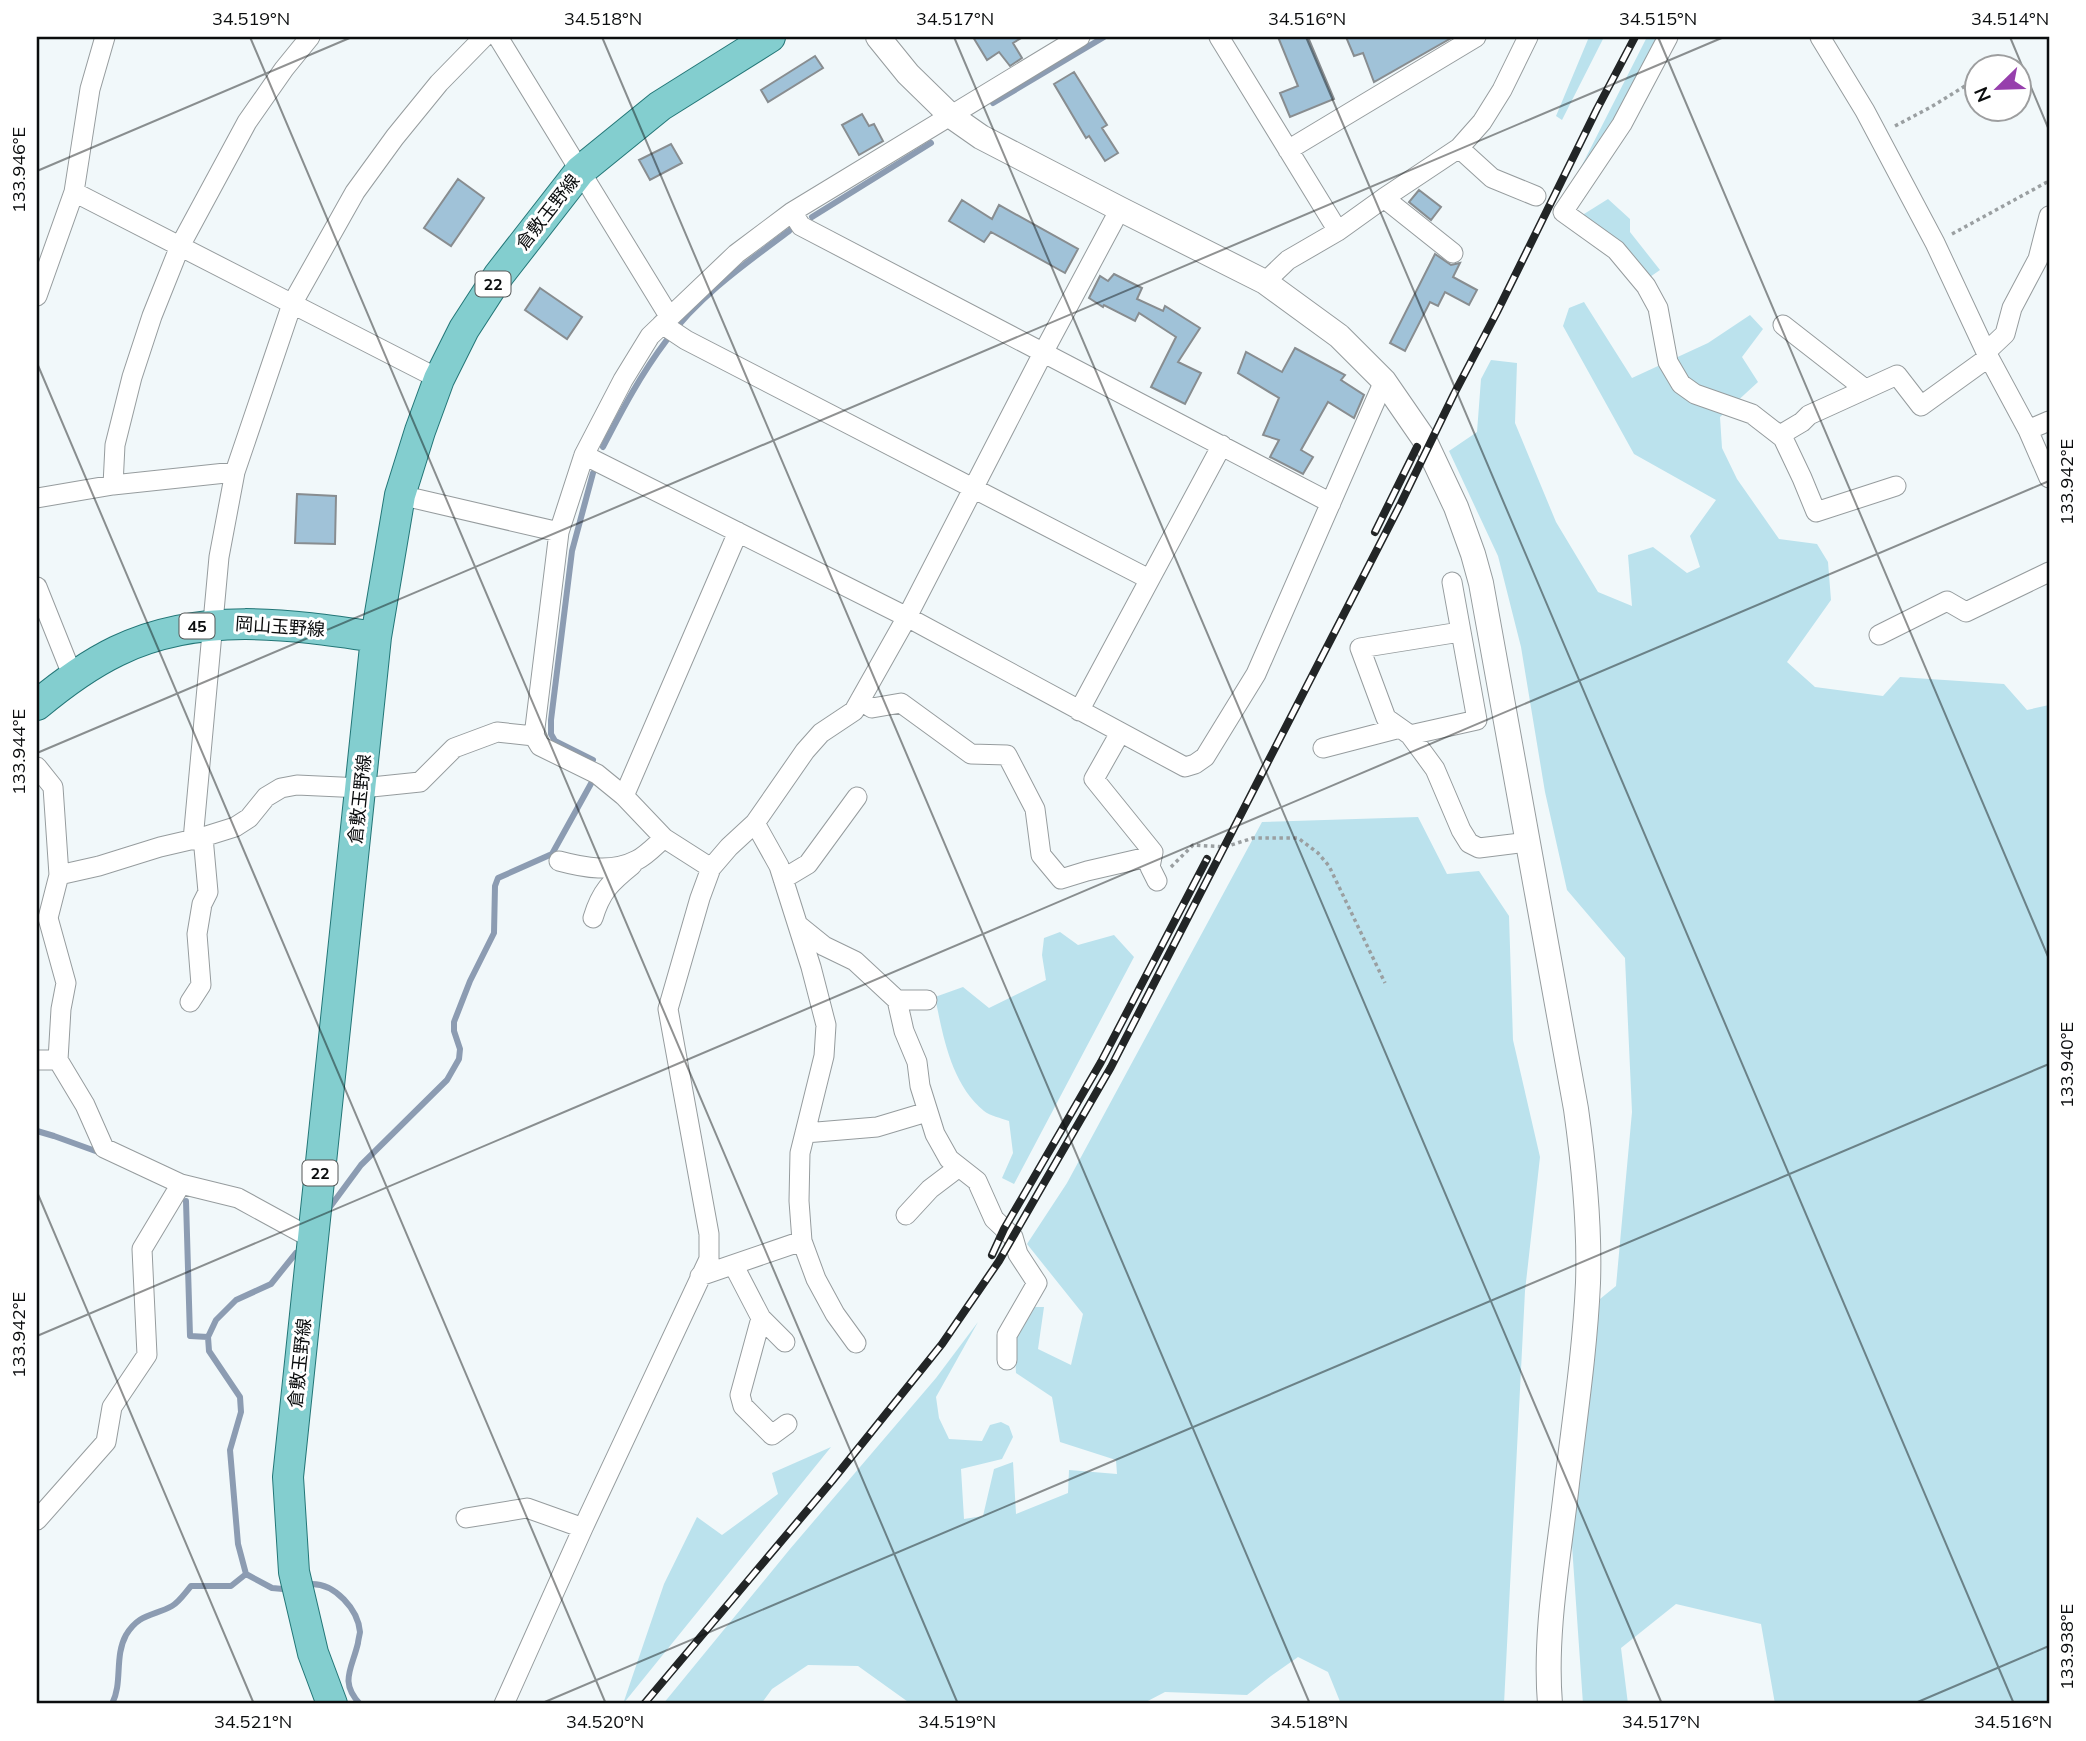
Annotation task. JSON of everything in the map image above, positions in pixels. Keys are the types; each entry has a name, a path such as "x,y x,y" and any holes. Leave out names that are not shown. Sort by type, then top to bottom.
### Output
{"main road":[{"name":"倉敷玉野線","path":"332,1704 313,1653 294,1572 288,1477 376,637 400,495 439,380 464,329 499,275 580,171 660,106 771,37"},
{"name":"岡山玉野線","path":"37,705 73,677 117,651 161,634 212,624 256,622 376,637"}],"street":[{"path":"37,296 74,192 90,89 105,37"},
{"path":"113,485 115,445 132,377 152,316 180,246 247,122 310,37"},
{"path":"190,1002 201,985 197,934 202,904 208,892 198,838 212,624 219,558 235,472 292,304 355,192 439,83 484,37"},
{"path":"498,37 580,171 666,320 686,340 1149,579"},
{"path":"878,37 908,74 951,116 981,137 1265,282 1339,336 1384,381 1424,439 1455,507 1481,583 1576,1109 1584,1167 1588,1227 1585,1340 1549,1633 1550,1704"},
{"path":"711,868 664,838 624,796 597,774 540,746 534,736 559,532 584,455 623,380 650,336 736,254 792,212 1080,37"},
{"path":"1219,37 1338,231"},
{"path":"1288,150 1476,37"},
{"path":"1265,282 1288,260 1338,231 1459,148 1482,122 1502,90 1528,37"},
{"path":"1668,37 1622,124 1563,212 1616,250 1646,286 1658,308 1668,362 1681,384 1695,394 1752,414 1783,438 1816,512 1896,486"},
{"path":"1820,37 1935,243 2049,478"},
{"path":"1459,148 1492,178 1536,196"},
{"path":"74,192 439,380"},
{"path":"1384,198 1453,253"},
{"path":"504,1704 709,1259 709,1234 668,1009 711,868 755,823 805,751 821,733 854,711 907,617 1120,209"},
{"path":"792,212 801,226 1331,503"},
{"path":"1780,435 1809,415 1897,375 1921,407 1987,354 2005,334 2012,308 2038,259 2049,216"},
{"path":"1783,325 1865,389"},
{"path":"584,455 907,617 1185,767 1205,757 1256,674 1384,381"},
{"path":"2028,430 2049,421"},
{"path":"1079,711 1222,444"},
{"path":"37,498 113,485 235,472"},
{"path":"400,495 559,532"},
{"path":"624,796 738,532"},
{"path":"1879,635 1947,601 1966,612 2049,572"},
{"path":"1323,748 1477,720 1452,582"},
{"path":"37,587 73,677"},
{"path":"1460,632 1360,648 1386,718 1405,731 1435,769 1469,843 1479,848 1528,842"},
{"path":"860,700 872,708 901,703 971,754 1007,755 1035,809 1041,855 1061,879 1152,856"},
{"path":"59,875 235,827 249,818 266,797 281,788 298,785 362,788 420,782 454,748 496,732 534,736"},
{"path":"1120,733 1094,779 1153,852 1150,867 1157,881"},
{"path":"37,767 53,787 59,875 42,918 66,983 61,1009 58,1060 85,1105 104,1147 181,1184 238,1198 313,1239"},
{"path":"783,879 808,864 856,797"},
{"path":"755,823 779,866 826,1025 824,1056 800,1153 802,1241 816,1279 835,1314 856,1342"},
{"path":"593,918 598,900 609,884 664,838"},
{"path":"559,861 588,868 615,867 638,859"},
{"path":"798,924 824,946 855,961 897,1000 904,1031 917,1062 920,1086 935,1135 949,1159 977,1181 994,1219 1013,1237 1018,1254 1037,1283 1007,1335 1007,1360"},
{"path":"897,1000 927,1000"},
{"path":"37,1060 58,1060"},
{"path":"805,1133 877,1127 927,1112"},
{"path":"906,1215 930,1189 959,1167"},
{"path":"37,1520 106,1442 112,1408 147,1355 142,1248 181,1184"},
{"path":"700,1276 802,1241"},
{"path":"734,1266 761,1318 785,1342"},
{"path":"761,1318 740,1395 743,1406 772,1435 787,1423"},
{"path":"466,1518 527,1508 583,1528"}],"path":[{"path":"1877,135 1964,87"},
{"path":"1935,243 2049,181"},
{"path":"1157,881 1194,845 1225,847 1253,838 1298,838 1318,853 1329,866 1385,983"}],"shaded area":[{"path":"1589,37 1604,37 1562,120 1556,116"},
{"path":"1647,37 1664,37 1636,88 1577,175"},
{"path":"1608,199 1630,219 1630,232 1660,270 1647,279 1576,219"},
{"path":"1584,302 1632,378 1708,343 1750,315 1763,329 1742,357 1758,382 1720,417 1722,448 1737,479 1779,539 1817,544 1828,562 1831,600 1787,662 1815,687 1883,696 1900,677 2004,684 2027,710 2049,705 2049,1704 1775,1704 1761,1624 1676,1604 1621,1648 1628,1704 1583,1704 1571,1531 1600,1299 1616,1286 1632,1112 1625,958 1567,890 1545,792 1521,647 1498,556 1449,451 1477,432 1481,379 1491,360 1517,363 1515,423 1556,522 1598,592 1632,606 1628,555 1653,547 1687,573 1700,567 1690,536 1716,500 1634,454 1563,326 1569,308"},
{"path":"1418,817 1447,874 1479,871 1509,916 1513,1040 1540,1157 1525,1291 1504,1704 1341,1704 1328,1672 1298,1657 1247,1695 1165,1692 1142,1704 911,1704 858,1666 808,1665 772,1689 761,1704 663,1704 790,1549 936,1378 978,1322 936,1397 939,1418 949,1439 982,1441 990,1425 1001,1422 1009,1426 1013,1437 1002,1459 961,1469 964,1519 983,1516 994,1469 1013,1462 1016,1514 1068,1493 1069,1470 1117,1474 1116,1460 1060,1442 1052,1397 1016,1373 1014,1339 1035,1307 1044,1307 1038,1349 1071,1365 1083,1314 1027,1244 1067,1183 1262,822"},
{"path":"1060,932 1078,945 1114,935 1134,957 1014,1184 1002,1178 1013,1153 1009,1121 984,1111 964,1087 950,1058 935,997 963,987 989,1008 1046,980 1042,955 1044,938"},
{"path":"831,1447 623,1704 664,1584 697,1517 722,1535 778,1494 772,1473"}],"building":[{"path":"973,37 1023,37 1013,43 1022,58 1010,66 999,52 987,60"},
{"path":"1278,37 1308,37 1334,99 1290,117 1280,93 1298,86"},
{"path":"1346,37 1453,37 1374,82 1363,53 1354,56"},
{"path":"815,56 823,68 768,102 761,90"},
{"path":"1074,72 1107,125 1102,128 1118,153 1105,161 1089,136 1086,138 1054,84"},
{"path":"862,114 869,126 874,124 883,141 859,155 842,125"},
{"path":"671,144 682,163 650,180 639,160"},
{"path":"458,179 484,198 451,246 424,228"},
{"path":"1419,190 1441,207 1431,220 1409,202"},
{"path":"962,200 992,219 999,205 1078,249 1065,273 991,232 984,242 949,221"},
{"path":"1435,254 1451,265 1460,263 1453,277 1477,290 1469,305 1445,292 1438,306 1430,302 1405,351 1390,343"},
{"path":"1114,274 1142,288 1137,299 1163,311 1165,306 1200,328 1178,362 1201,373 1185,404 1151,387 1176,337 1139,313 1135,321 1089,298 1100,276 1108,281"},
{"path":"540,288 582,317 567,339 525,310"},
{"path":"1295,348 1345,375 1341,380 1364,395 1354,418 1328,402 1301,450 1313,457 1303,474 1270,457 1279,440 1263,435 1279,398 1238,373 1246,352 1282,372"},
{"path":"297,494 336,496 335,544 295,543"}],"waterway":[{"path":"993,103 1104,37"},
{"path":"812,217 931,143"},
{"path":"603,447 640,379 679,325 723,282 789,231"},
{"path":"593,473 572,551 551,720 551,734 555,741 593,760"},
{"path":"330,1207 361,1165 447,1080 459,1059 460,1049 454,1022 470,981 494,933 495,886 498,878 552,854 593,780"},
{"path":"37,1131 101,1153"},
{"path":"186,1201 190,1336 208,1337"},
{"path":"112,1704 117,1687 122,1643 136,1623 175,1604 191,1586 231,1586 246,1574 238,1544 230,1450 241,1412 240,1397 209,1351 208,1337 216,1320 236,1300 271,1284 296,1253"},
{"path":"246,1574 272,1588 283,1589"},
{"path":"312,1584 321,1585 337,1593 355,1615 360,1633 349,1682 350,1689 360,1704"}],"railway":[{"path":"644,1704 832,1481 942,1344 999,1261 1111,1067 1401,503 1635,37"},
{"path":"1375,532 1417,447"},
{"path":"992,1255 1004,1229 1101,1062 1207,859"}]}
